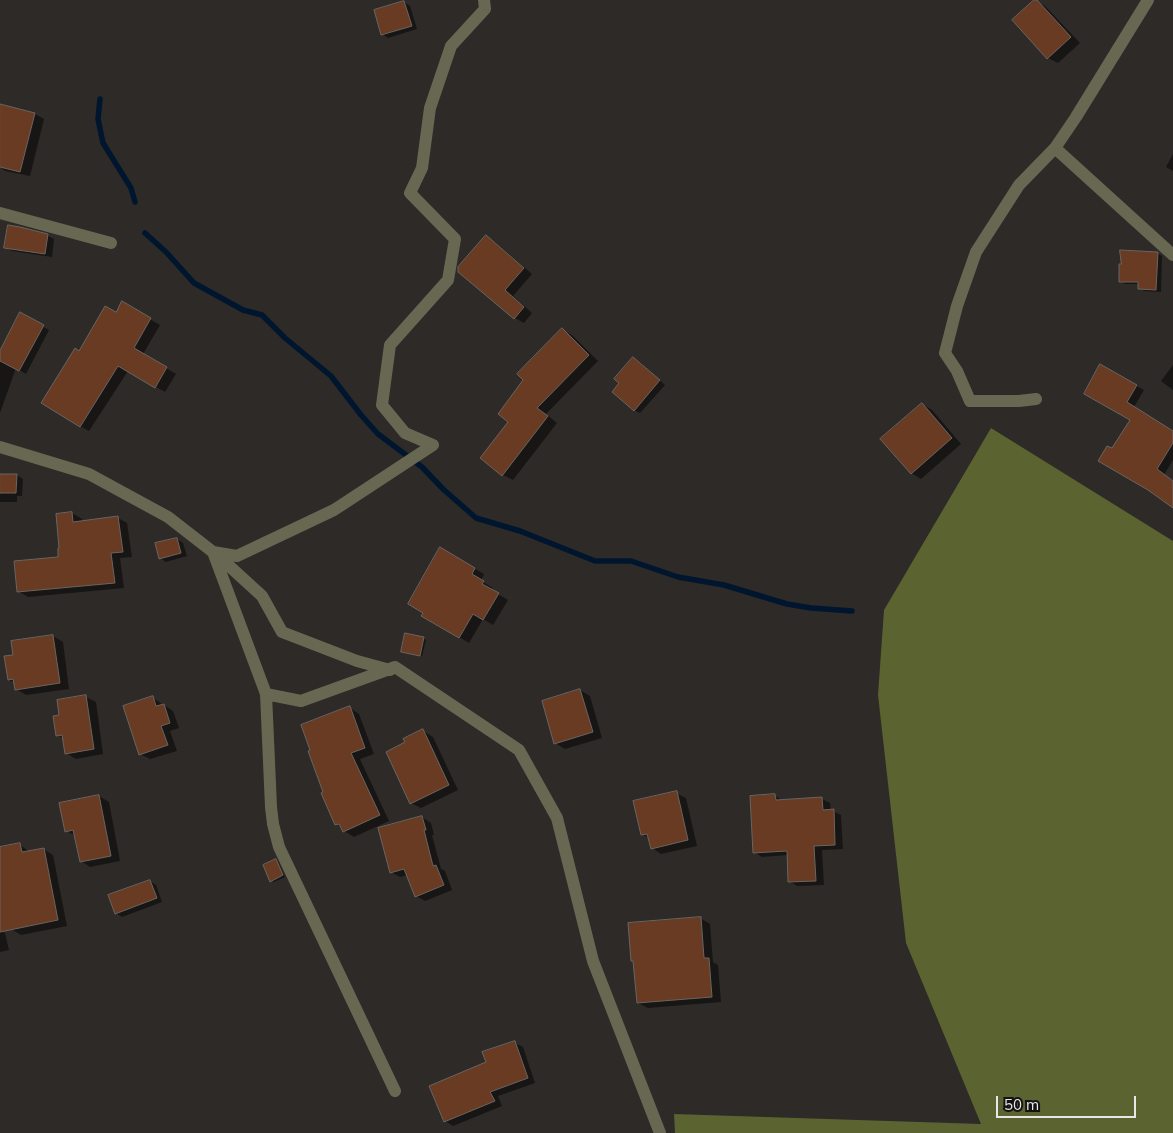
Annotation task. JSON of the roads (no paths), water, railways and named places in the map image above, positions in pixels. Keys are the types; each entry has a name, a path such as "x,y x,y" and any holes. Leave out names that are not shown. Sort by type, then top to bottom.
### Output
{"street":[{"path":"213,552 237,556 334,510 433,445 405,433 382,405 390,345 448,280 455,240 410,193 422,168 430,108 451,46 485,9 484,0"},
{"path":"1036,399 970,401 957,370 945,354 957,306 976,252 1019,185 1055,148 1076,118 1148,0"},
{"path":"1055,148 1173,255"},
{"path":"0,213 112,243"},
{"path":"0,447 89,474 168,517 225,562 262,596 282,632 357,661 390,670"},
{"path":"213,552 266,694 271,807 279,847 395,1091"},
{"path":"266,694 301,702 395,667 519,750 557,818 594,961 660,1133"}],"waterway":[{"path":"100,99 98,119 103,143 131,188 135,202"},
{"path":"145,233 166,252 194,283 243,310 262,315 285,338 331,376 378,434 422,467 443,489 476,518 520,531 595,561 631,561 678,577 724,585 787,604 852,611"}]}
